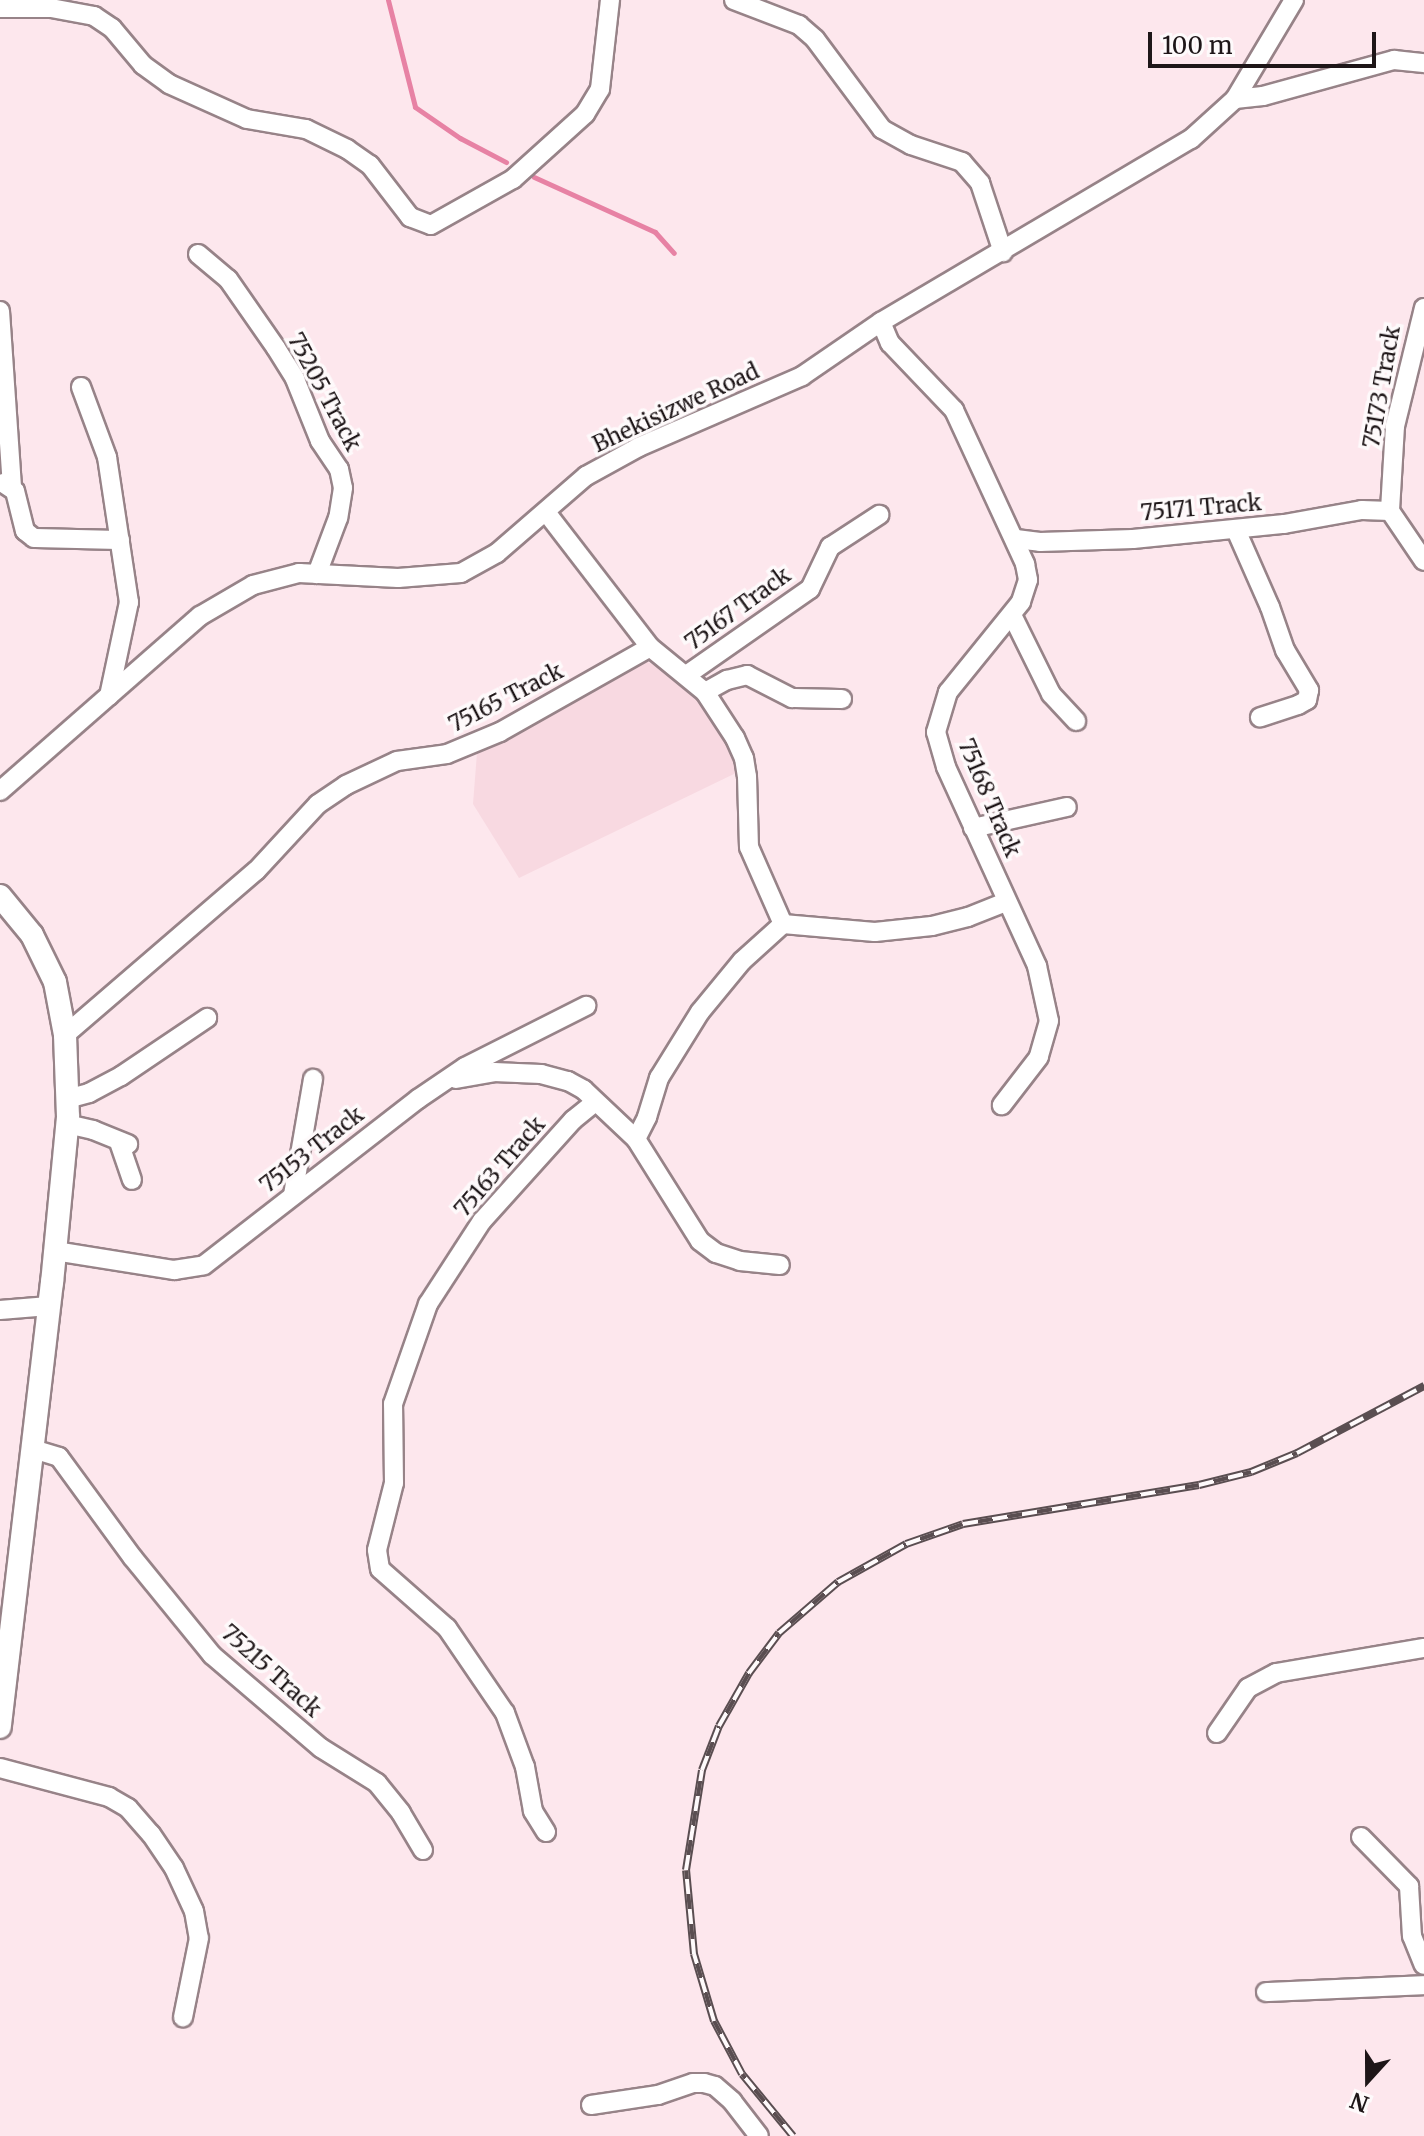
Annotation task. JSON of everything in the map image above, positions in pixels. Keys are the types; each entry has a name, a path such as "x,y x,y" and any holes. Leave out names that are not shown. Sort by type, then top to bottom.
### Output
{"street":[{"path":"0,8 51,8 94,16 112,28 152,72 207,102 247,119 318,132 347,149 370,165 410,217 421,224 445,221 513,179 576,125 600,89 610,0"},
{"path":"734,0 799,25 815,39 882,129 911,145 962,162 980,183 1003,252"},
{"name":"Bhekisizwe Road","path":"0,791 220,603 253,585 299,573 398,578 461,573 497,553 586,476 639,447 802,376 881,322 1191,139 1235,99 1294,0"},
{"path":"1235,99 1263,96 1394,60 1424,63"},
{"name":"75205 Track","path":"198,254 228,279 276,348 295,379 320,441 339,469 343,488 338,518 317,574"},
{"name":"75173 Track","path":"1390,511 1395,426 1424,308"},
{"path":"0,311 6,485 25,531 34,538 120,540"},
{"name":"75168 Track","path":"881,322 890,343 954,410 1016,539 1028,580 1013,617 948,692 939,712 936,732 941,754 1037,966 1049,1021 1039,1057 1002,1105"},
{"path":"81,387 107,457 129,602 108,696"},
{"name":"75171 Track","path":"1016,539 1086,542 1236,530 1362,510 1390,511"},
{"path":"1390,511 1424,561"},
{"path":"546,512 650,647 688,674 705,692 735,738 745,765 746,831 751,858 783,924"},
{"name":"75167 Track","path":"688,674 810,589 830,547 879,515"},
{"path":"1236,530 1285,650 1309,690 1307,700 1298,705 1260,717"},
{"path":"1013,617 1051,694 1076,721"},
{"name":"75165 Track","path":"65,1035 256,871 328,798 397,761 447,754 500,732 650,647"},
{"path":"705,692 727,680 747,675 792,698 842,699"},
{"path":"973,828 1067,807"},
{"path":"0,1727 67,1124 65,1035 55,982 32,935 1,898"},
{"path":"636,1139 647,1117 659,1078 700,1012 742,961 783,924 875,932 944,923 1006,902"},
{"name":"75153 Track","path":"55,1251 190,1270 204,1265 465,1067 586,1006"},
{"path":"67,1099 89,1093 121,1076 207,1018"},
{"path":"446,1081 494,1072 541,1074 568,1081 636,1139 684,1220 716,1253 740,1261 780,1265"},
{"path":"293,1195 313,1079"},
{"name":"75163 Track","path":"546,1832 533,1811 525,1767 505,1713 447,1628 380,1569 377,1550 394,1483 393,1404 428,1304 442,1279 504,1195 573,1120 595,1102"},
{"path":"67,1124 93,1130 124,1143 132,1180"},
{"path":"0,1310 49,1306"},
{"name":"75215 Track","path":"33,1449 59,1457 133,1558 212,1655 321,1748 377,1783 401,1813 423,1850"},
{"path":"1217,1733 1248,1688 1276,1673 1424,1648"},
{"path":"0,1768 109,1797 128,1808 151,1834 174,1868 194,1911 199,1938 183,2017"},
{"path":"1361,1837 1409,1886 1412,1936 1424,1965"},
{"path":"1266,1992 1424,1985"},
{"path":"591,2105 658,2095 693,2083 715,2086 732,2101 759,2136"}],"shaded area":[{"path":"637,658 680,675 697,687 730,742 738,772 519,878 473,804 477,753"}],"waterway":[{"path":"388,0 415,107 460,138 506,162"},
{"path":"534,177 655,232 674,253"}],"railway":[{"path":"793,2136 742,2074 714,2021 694,1954 686,1870 702,1770 719,1726 749,1673 779,1633 838,1582 906,1544 963,1524 1199,1485 1251,1472 1297,1453 1424,1386"}]}
